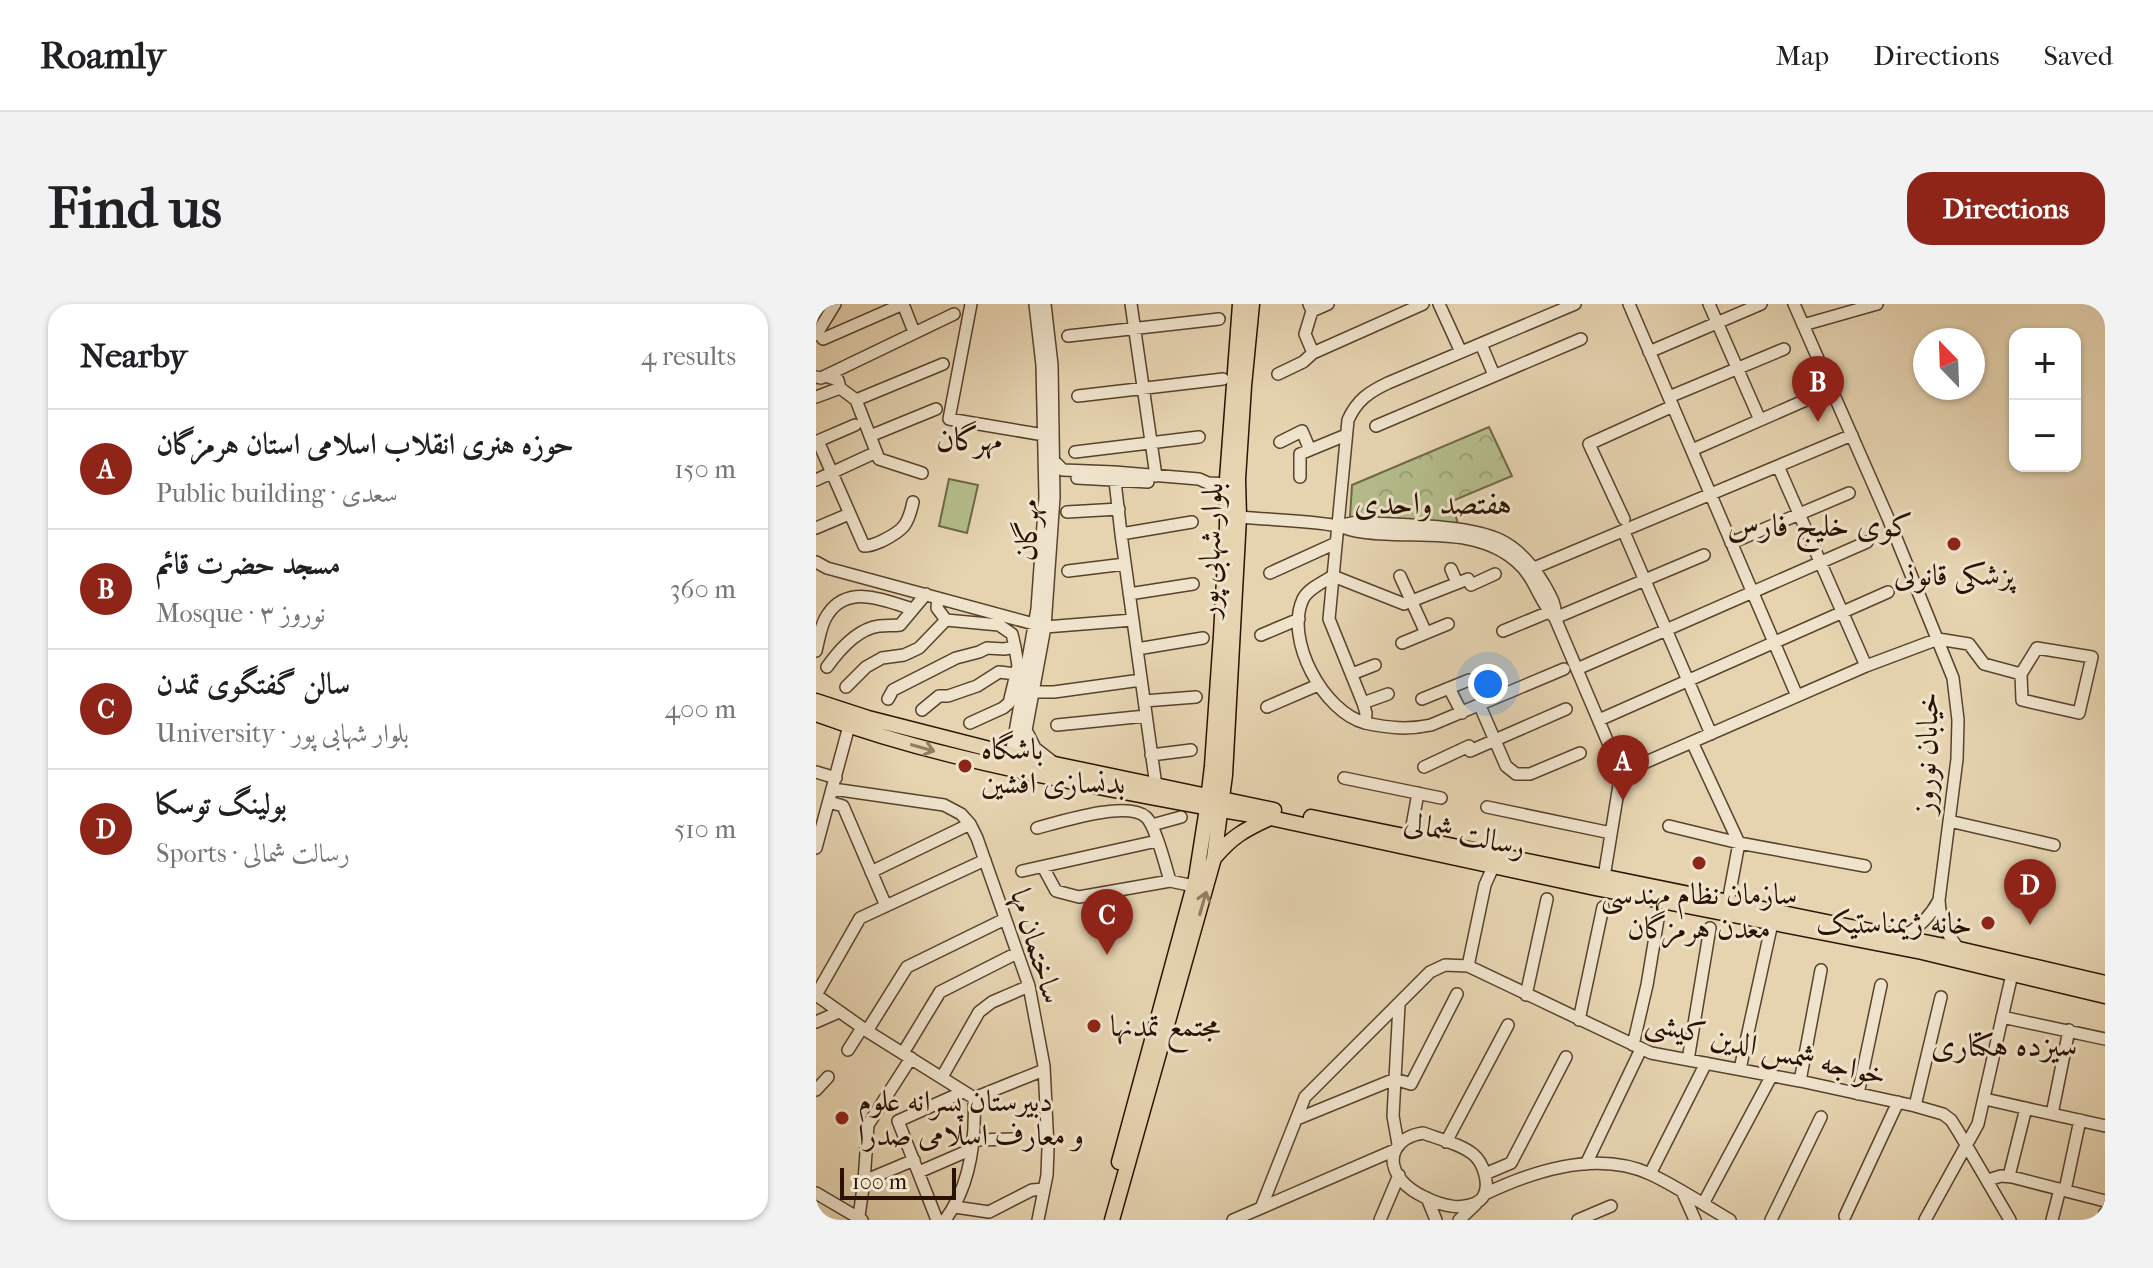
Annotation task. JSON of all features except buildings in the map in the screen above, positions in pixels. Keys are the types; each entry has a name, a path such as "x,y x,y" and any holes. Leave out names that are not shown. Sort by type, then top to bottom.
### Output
{"main road":[{"name":"بلوار شهابی پور","path":"1112,1220 1214,858 1233,517 1240,304"},
{"name":"بلوار شهابی پور","path":"1232,484 1252,304"},
{"name":"رسالت شمالی","path":"816,701 980,747 1015,763 1057,765 1156,786 1178,803"},
{"name":"رسالت شمالی","path":"816,714 929,750 1015,763 1178,803 1256,806 1493,867 1922,952 2105,996"},
{"path":"1202,839 1197,820 1187,807 1178,803 1219,760 1235,786 1256,806"},
{"name":"بلوار شهابی پور","path":"1102,1220 1194,886 1202,839 1215,803"},
{"name":"رسالت شمالی","path":"1215,803 1271,818 1604,877 1902,937 2105,983"},
{"path":"1214,858 1239,832 1271,818"}],"street":[{"path":"820,337 835,304"},
{"path":"820,337 903,304 914,332"},
{"path":"971,304 949,419 1044,435"},
{"name":"مهرگان","path":"1021,729 1033,692 1054,480 1052,365 1043,313 1035,304"},
{"path":"1131,304 1156,476"},
{"path":"1313,353 1305,334 1311,307 1328,304"},
{"path":"1278,374 1303,362 1313,353 1423,304"},
{"path":"1439,304 1461,352"},
{"path":"1629,304 1797,696"},
{"path":"1709,304 1760,420"},
{"path":"1649,352 1761,304"},
{"name":"خیابان نوروز","path":"1794,304 1953,678 1958,720 1957,759 1939,900 1944,929 1959,949"},
{"path":"1803,325 1877,304"},
{"path":"1361,722 1366,713 1363,703 1329,619 1346,435 1355,404 1369,392 1572,305"},
{"name":"مهرگان","path":"1015,763 1040,626 1037,609 1045,497 1043,313"},
{"path":"820,376 954,314"},
{"path":"1068,336 1219,319"},
{"path":"1376,426 1581,339"},
{"path":"1481,344 1494,375"},
{"path":"1624,519 1589,444 1784,349"},
{"path":"856,400 943,364"},
{"path":"820,376 838,380 840,388 856,400 879,459 922,473"},
{"path":"1078,396 1223,379"},
{"path":"816,397 840,388"},
{"path":"1692,450 1831,389"},
{"path":"870,436 936,409"},
{"path":"855,425 818,441 864,546 871,546 902,531 913,502"},
{"path":"1280,442 1302,431 1310,450"},
{"path":"1300,477 1300,454 1346,435"},
{"path":"1531,571 1852,435"},
{"path":"1075,452 1199,437"},
{"path":"816,480 870,455"},
{"path":"1053,460 1063,470 1199,486 1208,483 1232,484"},
{"path":"1778,466 1866,666"},
{"path":"1115,476 1156,786"},
{"path":"1054,480 1063,477 1156,476 1199,479 1208,483"},
{"path":"1731,543 1849,493"},
{"path":"1067,512 1119,509"},
{"path":"816,528 849,514"},
{"path":"1233,517 1337,526 1357,522 1474,532 1501,540 1523,556 1556,608 1552,615"},
{"path":"1121,534 1192,522"},
{"path":"1624,532 1711,734"},
{"path":"1577,669 1867,542"},
{"path":"1270,573 1336,543"},
{"path":"1503,631 1645,581 1704,555"},
{"path":"816,562 827,568 1040,626 1133,620"},
{"path":"1068,571 1125,564"},
{"path":"1451,569 1457,583"},
{"path":"1333,576 1404,604 1435,586 1468,579 1471,585 1495,574"},
{"path":"1333,576 1303,598 1299,619 1303,654 1318,685 1342,712 1361,722 1414,729 1431,725 1564,669"},
{"path":"1400,576 1426,633"},
{"path":"1129,594 1193,584"},
{"path":"1599,720 1888,592"},
{"path":"816,651 827,614 838,604 854,597 872,596 912,609"},
{"path":"827,667 840,648 856,636 876,626 900,625 912,609 932,596"},
{"path":"932,596 946,620 999,625 1012,634 1018,666 1009,703 970,723"},
{"path":"1552,615 1621,773 1604,877"},
{"path":"1261,635 1299,619"},
{"path":"846,687 866,667 882,658 904,655 919,648 946,620"},
{"path":"1402,643 1448,624"},
{"path":"1137,649 1203,638"},
{"path":"1621,773 1866,666 1938,639 1969,644 1984,664 2021,674"},
{"path":"888,699 893,690 956,658 987,648 1015,647"},
{"path":"2037,648 2092,657 2079,713 2022,700 2021,674 2037,648"},
{"path":"1352,674 1375,665"},
{"path":"922,710 939,696 977,686 999,672 1016,674"},
{"path":"1033,692 1141,680"},
{"path":"1422,699 1469,680"},
{"path":"1267,707 1318,685"},
{"path":"1449,688 1462,713"},
{"path":"1363,703 1388,694"},
{"path":"1144,701 1196,697"},
{"path":"1480,706 1506,766 1516,774 1530,774 1580,753"},
{"path":"1424,767 1469,746 1470,751 1566,709"},
{"path":"1057,725 1146,716"},
{"path":"816,848 829,802 837,786 849,726"},
{"path":"980,747 1004,743 1021,729 1040,754 1057,765"},
{"path":"1692,742 1739,843 1728,902"},
{"path":"1151,755 1191,750"},
{"path":"816,772 837,786 944,805 961,814 970,824 871,872"},
{"path":"1344,778 1441,798"},
{"path":"1408,843 1418,793"},
{"path":"829,802 843,806 886,906"},
{"path":"1152,825 1178,803"},
{"path":"1487,807 1611,833"},
{"path":"1037,828 1107,811 1143,814 1152,825 1170,881"},
{"path":"1949,821 2054,845"},
{"name":"ساختمان مها","path":"970,824 1029,986 1044,1070 1047,1175 1038,1220"},
{"path":"1669,826 1739,843 1865,866"},
{"path":"1022,871 1157,841"},
{"path":"945,1220 955,1207 966,1181 973,1144 968,1095 816,995 860,918 985,860"},
{"path":"1477,863 1485,885"},
{"path":"1043,867 1056,891 1079,897 1170,881 1194,886"},
{"path":"1261,1208 1305,1097 1430,972 1445,965 1468,966 1485,885 1493,867"},
{"path":"1526,995 1547,899"},
{"path":"1902,937 1913,932 1931,915 1939,900"},
{"path":"1579,1020 1603,907"},
{"path":"848,1050 907,967 1005,919"},
{"path":"1586,1164 1637,1047 1658,919"},
{"path":"1740,1069 1772,923"},
{"path":"1688,1060 1710,928"},
{"path":"816,1193 861,1218 868,1125 940,992 1017,953"},
{"name":"خواجه شمس الدين كيشی","path":"1468,966 1651,1053 1772,1075 1943,1114 1951,1120 2010,1220"},
{"path":"1800,1081 1821,970"},
{"path":"1925,1220 1978,1124 2012,974"},
{"path":"1858,1094 1881,985"},
{"path":"942,1077 979,1012 992,1002 1029,986"},
{"path":"1297,1119 1395,1079 1411,1084 1457,994"},
{"path":"1915,1106 1941,997"},
{"path":"1399,1005 1393,1116 1397,1147 1395,1166 1404,1184 1427,1198 1450,1206 1465,1206 1507,1183 1578,1163 1629,1167 1650,1174 1730,1220"},
{"path":"816,1022 839,1012"},
{"path":"2002,1017 2105,1039"},
{"path":"1446,1142 1508,1025"},
{"path":"2052,1114 2069,1030"},
{"path":"1485,1174 1511,1163 1566,1057"},
{"path":"1650,1174 1706,1063"},
{"path":"937,1220 898,1121 1044,1070"},
{"path":"1703,1204 1772,1075"},
{"path":"816,1083 828,1077 816,1090"},
{"path":"1985,1099 2105,1126"},
{"path":"1845,1216 1898,1102"},
{"path":"2009,1176 2026,1108"},
{"path":"1771,1220 1821,1117"},
{"path":"2052,1220 2063,1190 2080,1120"},
{"path":"1233,1220 1397,1147 1409,1135 1423,1133 1473,1154 1485,1174 1482,1197 1459,1220"},
{"path":"919,1172 973,1144 1014,1139"},
{"path":"864,1181 914,1160"},
{"path":"1485,1174 1534,1176"},
{"path":"1380,1220 1399,1175"},
{"path":"1988,1180 2009,1176 2105,1201"},
{"path":"955,1207 989,1216 1032,1190 1044,1189"},
{"path":"1682,1193 1695,1220"},
{"path":"1427,1198 1436,1220"},
{"path":"1578,1220 1611,1206"},
{"path":"2104,1220 2105,1213"}],"green space":[{"path":"1489,427 1512,476 1452,501 1459,528 1350,517 1352,485"},
{"path":"949,479 978,485 967,533 939,526"}],"place":[{"name":"مسجد حضرت قائم","path":"1818,422"},
{"name":"پزشکی قانونی","path":"1954,544"},
{"name":"باشگاه بدنسازی افشین","path":"965,766"},
{"name":"حوزه هنری انقلاب اسلامی استان هرمزگان","path":"1623,801"},
{"name":"سازمان نظام مهندسی معدن هرمزگان","path":"1699,863"},
{"name":"خانه ژیمناستیک","path":"1988,923"},
{"name":"بولینگ توسکا","path":"2030,925"},
{"name":"سالن گفتگوی تمدن","path":"1107,955"},
{"name":"مجتمع تمدنها","path":"1094,1026"},
{"name":"دبیرستان پسرانه علوم و معارف اسلامی صدرا","path":"842,1118"}],"district":[{"name":"مهرگان","path":"969,439"},
{"name":"هفتصد واحدی","path":"1433,503"},
{"name":"کوی خلیج فارس","path":"1820,525"},
{"name":"سیزده هکتاری","path":"2004,1045"}]}
